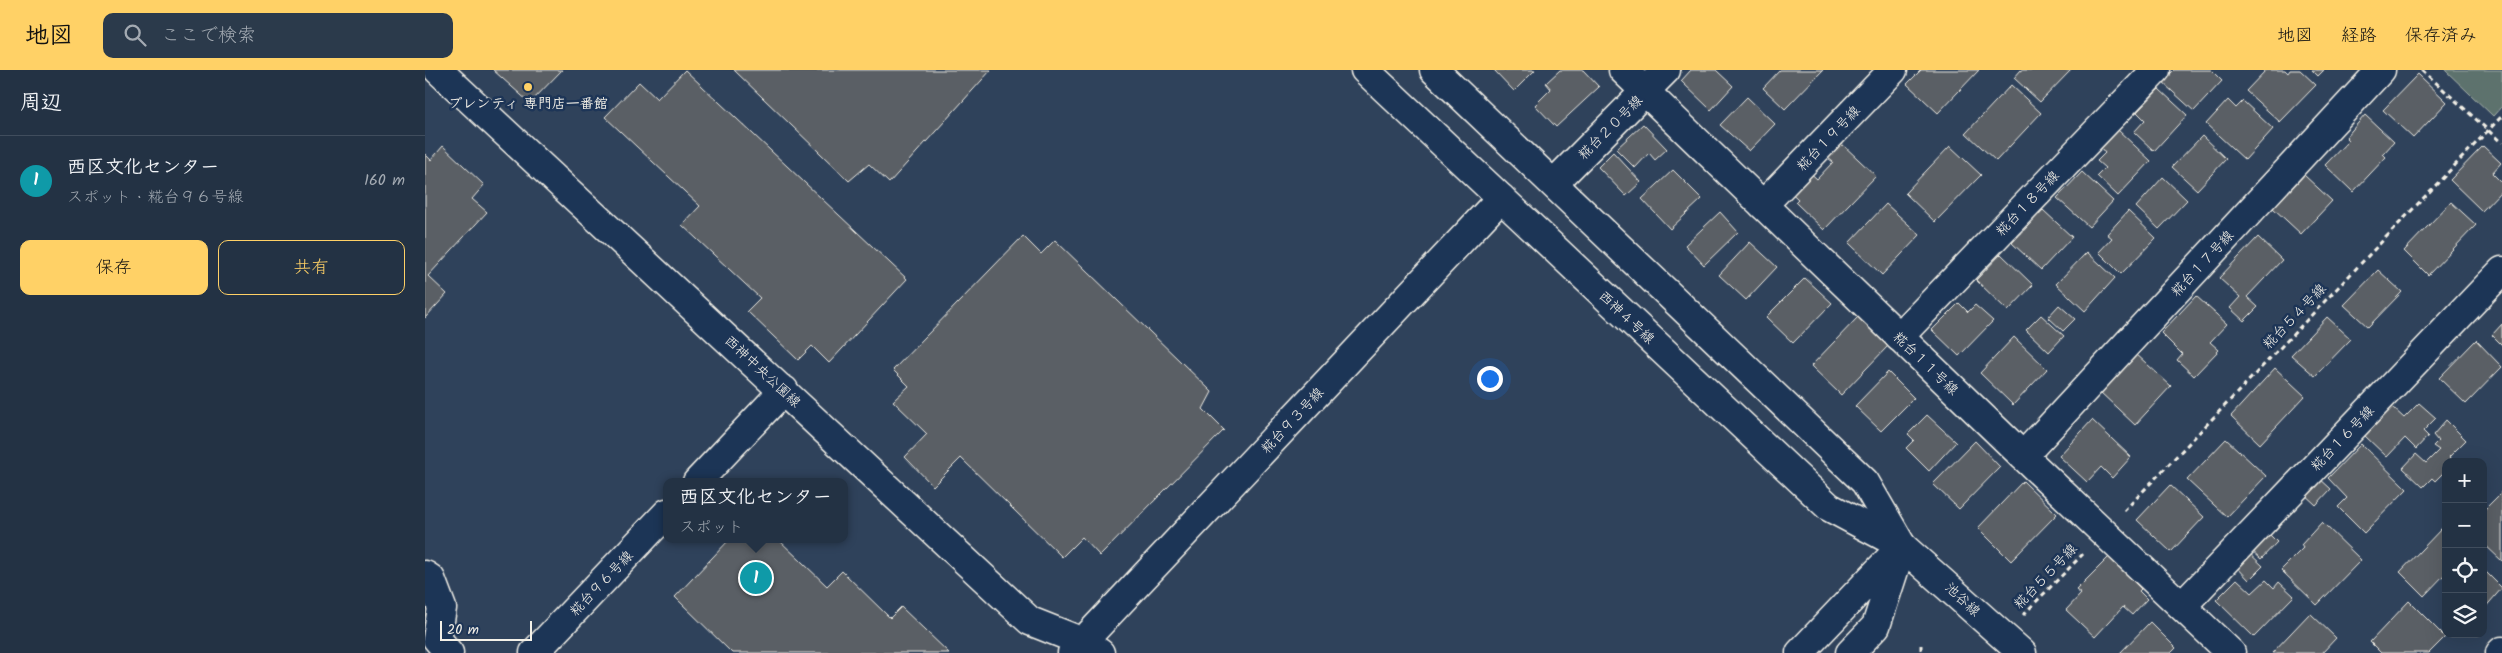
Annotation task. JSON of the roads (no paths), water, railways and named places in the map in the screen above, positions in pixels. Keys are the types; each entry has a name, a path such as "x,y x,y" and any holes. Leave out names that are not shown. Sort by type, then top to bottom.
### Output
{"street":[{"name":"西神中央公園線","path":"438,70 784,390 954,553 1030,621 1085,649"},
{"name":"西神４号線","path":"1365,70 1829,507 1903,546"},
{"path":"1434,70 1865,482 1903,546 1876,626 1850,653"},
{"name":"糀台１１号線","path":"1623,70 2023,456 2231,653"},
{"name":"糀台２０号線","path":"1554,183 1666,70"},
{"name":"糀台１９号線","path":"1763,205 1893,70"},
{"name":"糀台１８号線","path":"1899,336 2156,70"},
{"name":"糀台１７号線","path":"2023,456 2381,70"},
{"name":"糀台９３号線","path":"1085,649 1501,198"},
{"name":"糀台１６号線","path":"2182,606 2502,270"},
{"path":"701,478 784,390"},
{"name":"糀台９６号線","path":"534,653 663,517"},
{"path":"1800,653 1903,546"},
{"name":"池谷線","path":"1903,546 2012,644"},
{"path":"425,575 431,579 443,608 437,639 449,653"}],"place":[{"name":"プレンティ 専門店一番館","path":"528,87"},
{"name":"西区文化センター","path":"756,578"}]}
